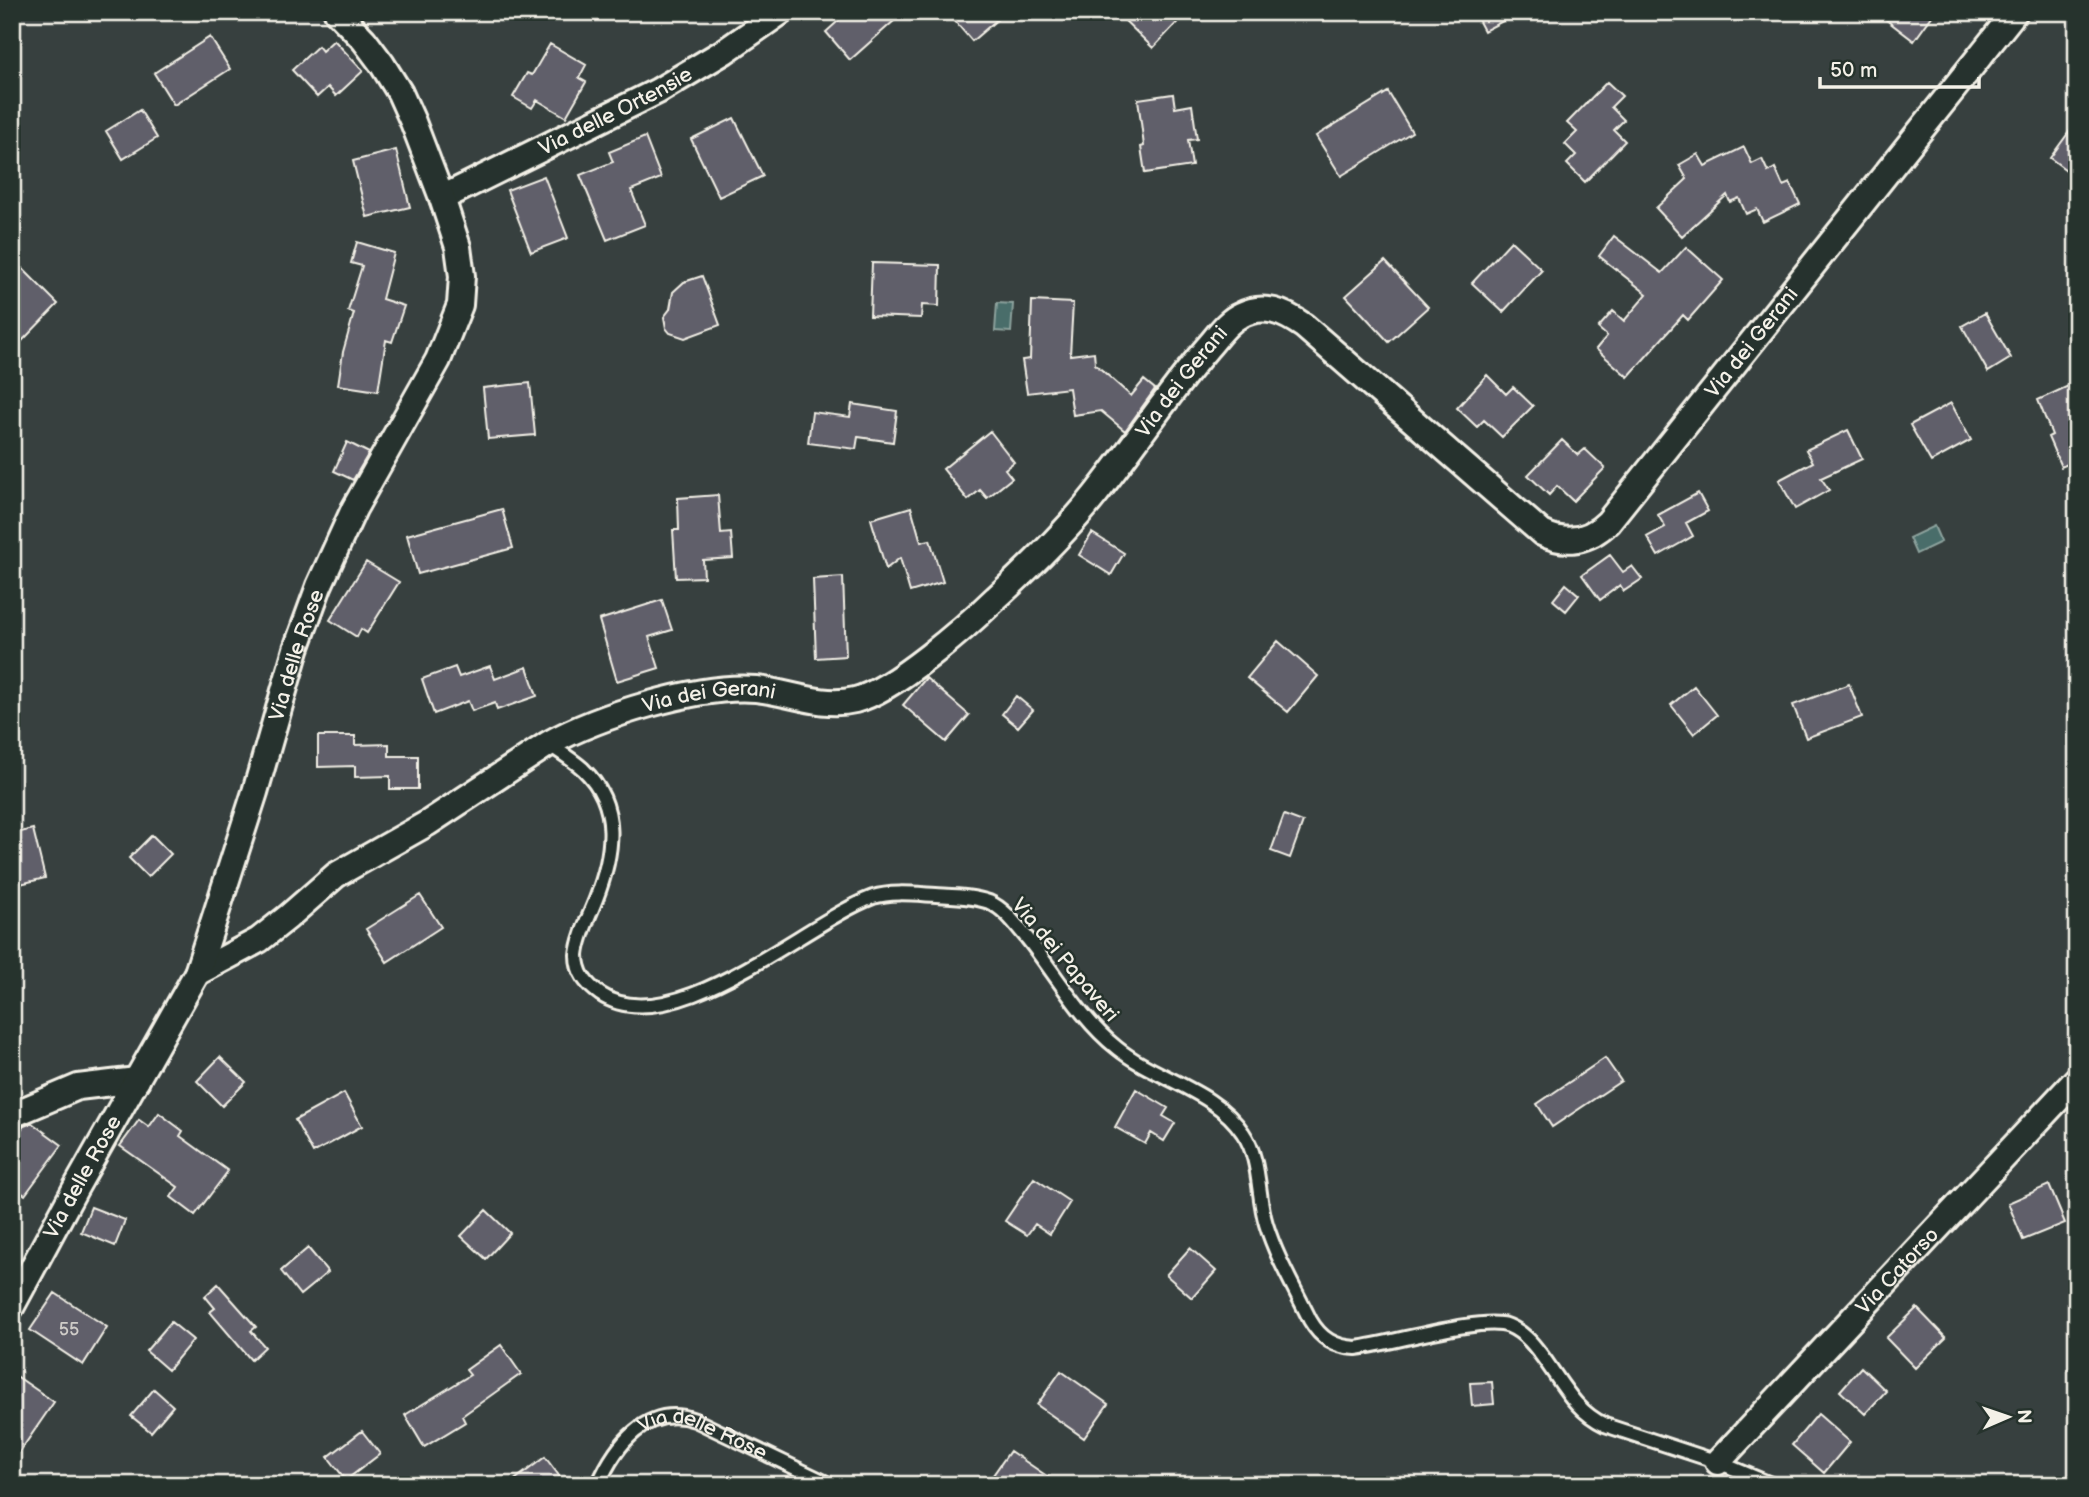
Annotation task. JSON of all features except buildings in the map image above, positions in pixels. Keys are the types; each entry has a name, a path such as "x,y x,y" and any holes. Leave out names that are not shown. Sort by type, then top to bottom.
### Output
{"street":[{"name":"Via delle Rose","path":"12,1306 59,1217 197,973 293,658 319,586 354,509 438,360 456,317 461,297 462,266 456,238 410,115 393,80 371,49 337,12"},
{"name":"Via delle Ortensie","path":"442,198 658,91 725,51 781,12"},
{"name":"Via dei Gerani","path":"197,973 259,940 344,870 428,823 565,735 628,712 710,692 758,689 801,698 841,702 865,697 888,684 965,626 1052,544 1096,495 1168,396 1223,330 1239,316 1254,309 1283,313 1320,338 1542,533 1562,540 1593,535 1608,522 2015,12"},
{"name":"Via Catorso","path":"1718,1462 2077,1079"},
{"path":"12,1115 78,1087 136,1080"}],"lane":[{"name":"Via dei Papaveri","path":"548,744 578,765 592,780 601,793 610,819 612,840 608,861 577,956 578,968 585,981 603,996 643,1005 665,1003 698,994 720,984 820,924 878,896 937,895 989,902 1006,914 1046,962 1086,1017 1116,1048 1219,1108 1234,1120 1244,1133 1253,1156 1263,1212 1270,1234 1310,1321 1328,1341 1356,1348 1479,1324 1506,1324 1532,1342 1571,1397 1591,1418 1718,1462 1773,1485"},
{"name":"Via delle Rose","path":"598,1485 612,1458 633,1433 652,1420 673,1415 695,1420 831,1485"}],"water":[{"path":"997,303 1013,304 1011,332 995,331"},
{"path":"1934,526 1941,542 1916,554 1909,538"}]}
